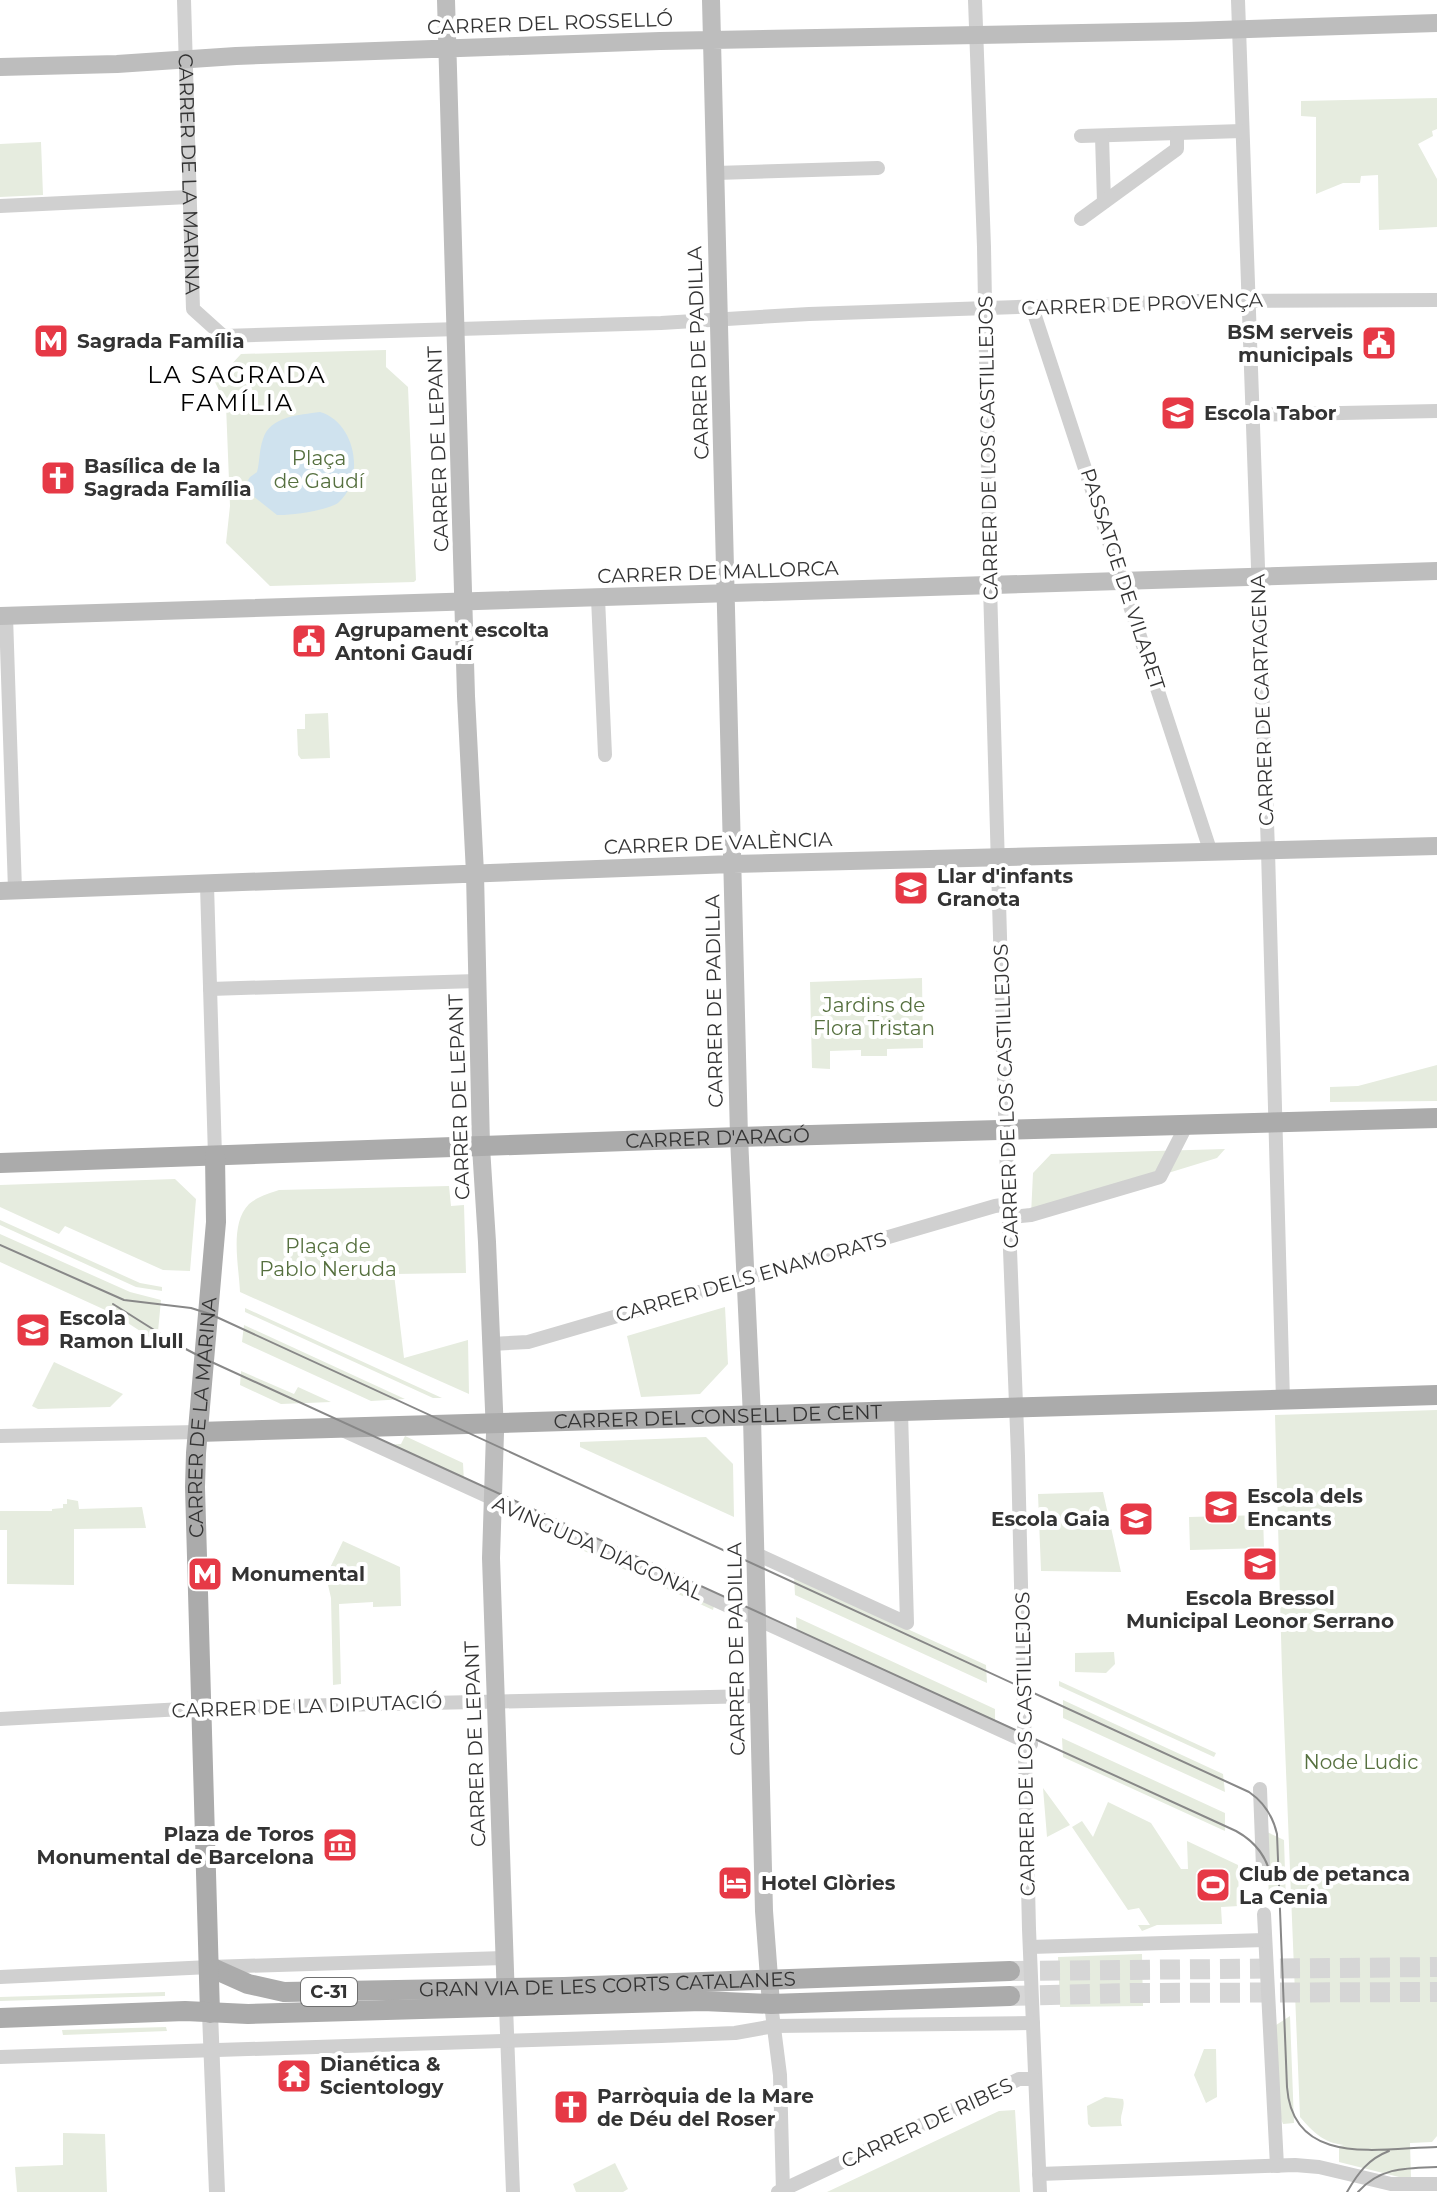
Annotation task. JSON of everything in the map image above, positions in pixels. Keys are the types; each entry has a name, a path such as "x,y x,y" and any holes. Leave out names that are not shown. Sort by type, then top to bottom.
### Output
{"main road":[{"name":"CARRER DE LEPANT","path":"446,0 481,1147 494,1423 491,1558 506,1997"},
{"name":"CARRER DE PADILLA","path":"711,0 739,1137 752,1417 764,1911 771,2004"},
{"name":"CARRER DEL ROSSELLÓ","path":"0,67 447,48 1437,23"},
{"name":"CARRER DE MALLORCA","path":"3,616 1437,571"},
{"name":"CARRER DE VALÈNCIA","path":"7,890 733,864 1437,846"},
{"name":"CARRER D'ARAGÓ","path":"0,1163 739,1137 1437,1118"},
{"name":"CARRER DE LA MARINA","path":"210,2013 195,1494 216,1222 215,1156"},
{"name":"CARRER DEL CONSELL DE CENT","path":"198,1432 1437,1395"},
{"name":"GRAN VIA DE LES CORTS CATALANES","path":"210,1967 248,1984 284,1992 771,2004 1010,1996"},
{"name":"GRAN VIA DE LES CORTS CATALANES","path":"0,2018 185,2011 210,2013 769,1980 1010,1971"}],"street":[{"name":"CARRER DE LA MARINA","path":"184,0 193,309 223,336"},
{"name":"CARRER DE LOS CASTILLEJOS","path":"975,0 1006,1131 1028,1743 1030,1947 1040,2192"},
{"name":"CARRER DE CARTAGENA","path":"1238,0 1268,851 1283,1401"},
{"path":"1081,136 1242,131"},
{"path":"1081,219 1177,149 1177,133"},
{"path":"1102,136 1104,202"},
{"path":"716,173 878,168"},
{"path":"0,206 189,197"},
{"name":"CARRER DE PROVENÇA","path":"223,336 1249,300 1437,300"},
{"name":"PASSATGE DE VILARET","path":"1032,307 1211,853"},
{"path":"1252,415 1437,411"},
{"path":"598,598 605,755"},
{"path":"3,616 7,890"},
{"name":"CARRER DE LA MARINA","path":"207,885 215,1156"},
{"path":"210,989 477,981"},
{"name":"CARRER DELS ENAMORATS","path":"491,1344 528,1342 995,1206 1031,1215 1160,1177 1187,1124"},
{"path":"754,1553 907,1623 901,1412"},
{"name":"AVINGUDA DIAGONAL","path":"340,1429 1028,1743"},
{"name":"CARRER DEL CONSELL DE CENT","path":"0,1436 198,1432"},
{"name":"CARRER DE LA DIPUTACIÓ","path":"0,1719 201,1708 757,1696"},
{"path":"1261,1795 1263,1868"},
{"path":"1264,1914 1277,2166"},
{"path":"1030,1947 1265,1940"},
{"path":"0,1977 504,1958"},
{"name":"CARRER DE LEPANT","path":"506,1997 513,2192"},
{"name":"GRAN VIA DE LES CORTS CATALANES","path":"732,2003 774,2026 1033,2023"},
{"name":"CARRER DE PADILLA","path":"771,2004 780,2075 781,2191"},
{"name":"CARRER DE LA MARINA","path":"210,2013 217,2192"},
{"path":"0,2057 735,2033 774,2026"},
{"name":"CARRER DE RIBES","path":"781,2191 1019,2079 1035,2079"},
{"path":"1039,2174 1319,2167 1391,2184 1437,2184"}],"green space":[{"path":"1437,98 1437,129 1432,131 1433,136 1418,144 1437,179 1437,227 1379,230 1378,175 1361,176 1360,183 1343,183 1316,194 1316,117 1301,116 1301,101"},
{"path":"41,142 43,195 0,197 0,144"},
{"name":"Plaça de Gaudí","path":"386,350 386,367 408,387 416,580 270,586 226,543 230,506 226,405 215,382 241,354"},
{"path":"328,713 330,758 301,759 298,755 297,729 305,729 305,714"},
{"name":"Jardins de Flora Tristan","path":"922,978 923,1048 887,1049 887,1056 861,1056 861,1050 830,1051 830,1069 812,1068 810,982"},
{"path":"1437,1065 1437,1101 1330,1102 1330,1087 1358,1086"},
{"path":"1225,1149 1217,1158 1031,1215 1033,1173 1051,1154"},
{"path":"175,1179 196,1199 190,1271 163,1270 65,1226 59,1234 0,1207 0,1185"},
{"name":"Plaça de Pablo Neruda","path":"449,1186 451,1206 464,1205 466,1273 394,1274 404,1358 468,1340 469,1394 240,1292 239,1223 249,1204 260,1197 279,1190"},
{"path":"0,1220 140,1283 162,1287 162,1291 136,1287 0,1225"},
{"path":"0,1234 130,1292 161,1300 157,1342 114,1314 0,1262"},
{"path":"725,1307 728,1364 700,1394 641,1397 627,1336"},
{"path":"245,1308 442,1398 433,1398 245,1312"},
{"path":"244,1325 405,1399 371,1401 242,1342"},
{"path":"54,1362 123,1394 110,1407 38,1409 32,1406"},
{"path":"241,1371 294,1394 298,1387 331,1402 281,1404 240,1385"},
{"name":"Node Ludic","path":"1437,1410 1437,2136 1432,2142 1410,2143 1411,2178 1403,2178 1339,2162 1339,2146 1344,2145 1319,2136 1300,2117 1275,1415"},
{"path":"405,1436 463,1463 464,1482 384,1445 401,1444"},
{"path":"706,1437 733,1464 734,1517 580,1447 580,1442"},
{"path":"1103,1492 1121,1572 1041,1571 1038,1494"},
{"path":"67,1499 78,1501 79,1509 142,1507 146,1528 74,1529 74,1585 7,1584 7,1530 0,1530 0,1511 52,1511 63,1508"},
{"path":"1263,1515 1264,1548 1190,1550 1189,1517"},
{"path":"538,1526 714,1606 713,1610 536,1529"},
{"path":"343,1541 400,1567 401,1606 373,1607 373,1602 339,1604 341,1684 333,1685 331,1598 326,1576"},
{"path":"794,1577 986,1665 987,1683 795,1595"},
{"path":"796,1617 995,1709 995,1725 797,1635"},
{"path":"1114,1652 1115,1664 1106,1673 1075,1672 1075,1653"},
{"path":"1059,1681 1216,1753 1214,1757 1059,1686"},
{"path":"1063,1700 1223,1774 1225,1792 1063,1718"},
{"path":"1062,1738 1225,1813 1225,1831 1063,1757"},
{"path":"1043,1788 1070,1825 1047,1837"},
{"path":"1108,1802 1151,1823 1181,1869 1188,1869 1187,1841 1238,1865 1239,1906 1221,1907 1222,1924 1157,1925 1142,1931 1138,1925 1150,1925 1139,1908 1128,1910 1072,1827 1082,1821 1093,1837"},
{"path":"1267,1832 1284,1840 1286,1904 1269,1904"},
{"path":"1142,1954 1143,2006 1060,2007 1058,1957"},
{"path":"165,1992 165,1996 0,2001 0,1997"},
{"path":"1290,2016 1294,2123 1283,2124 1277,2109 1273,2027"},
{"path":"166,2027 167,2031 63,2035 62,2030"},
{"path":"1204,2049 1216,2049 1217,2097 1206,2103 1194,2075"},
{"path":"1105,2097 1123,2099 1122,2126 1091,2127 1088,2124 1087,2106"},
{"path":"1015,2110 1020,2192 827,2192 999,2111"},
{"path":"63,2133 105,2134 107,2192 17,2192 15,2167 63,2165"},
{"path":"615,2163 628,2189 623,2192 576,2192 573,2184"}],"water":[{"path":"320,412 332,418 349,438 354,465 347,491 339,502 327,508 277,515 243,488 257,472 263,439 279,421"}],"tunnel":[{"path":"1010,1971 1437,1967"},
{"path":"1010,1996 1437,1992"}],"tram line":[{"path":"0,1245 124,1300 191,1308 210,1314 1249,1792 1268,1810 1277,1834 1287,2087 1293,2113 1305,2131 1322,2142 1343,2148 1437,2147"},
{"path":"113,1304 205,1359 1236,1831 1250,1840 1260,1852 1268,1866 1272,1883"},
{"path":"1347,2192 1364,2167 1389,2151"},
{"path":"1358,2192 1385,2173 1437,2167"}],"place":[{"name":"Sagrada Família","path":"51,341"},
{"name":"BSM serveis municipals","path":"1379,343"},
{"name":"Escola Tabor","path":"1178,413"},
{"name":"Basílica de la Sagrada Família","path":"58,478"},
{"name":"Agrupament escolta Antoni Gaudí","path":"309,641"},
{"name":"Llar d'infants Granota","path":"911,888"},
{"name":"Escola Ramon Llull","path":"33,1330"},
{"name":"Escola dels Encants","path":"1221,1507"},
{"name":"Escola Gaia","path":"1136,1519"},
{"name":"Escola Bressol Municipal Leonor Serrano","path":"1260,1564"},
{"name":"Monumental","path":"205,1574"},
{"name":"Plaza de Toros Monumental de Barcelona","path":"340,1845"},
{"name":"Hotel Glòries","path":"735,1883"},
{"name":"Club de petanca La Cenia","path":"1213,1885"},
{"name":"Dianética & Scientology","path":"294,2076"},
{"name":"Parròquia de la Mare de Déu del Roser","path":"571,2107"}],"district":[{"name":"LA SAGRADA FAMÍLIA","path":"237,388"}]}
